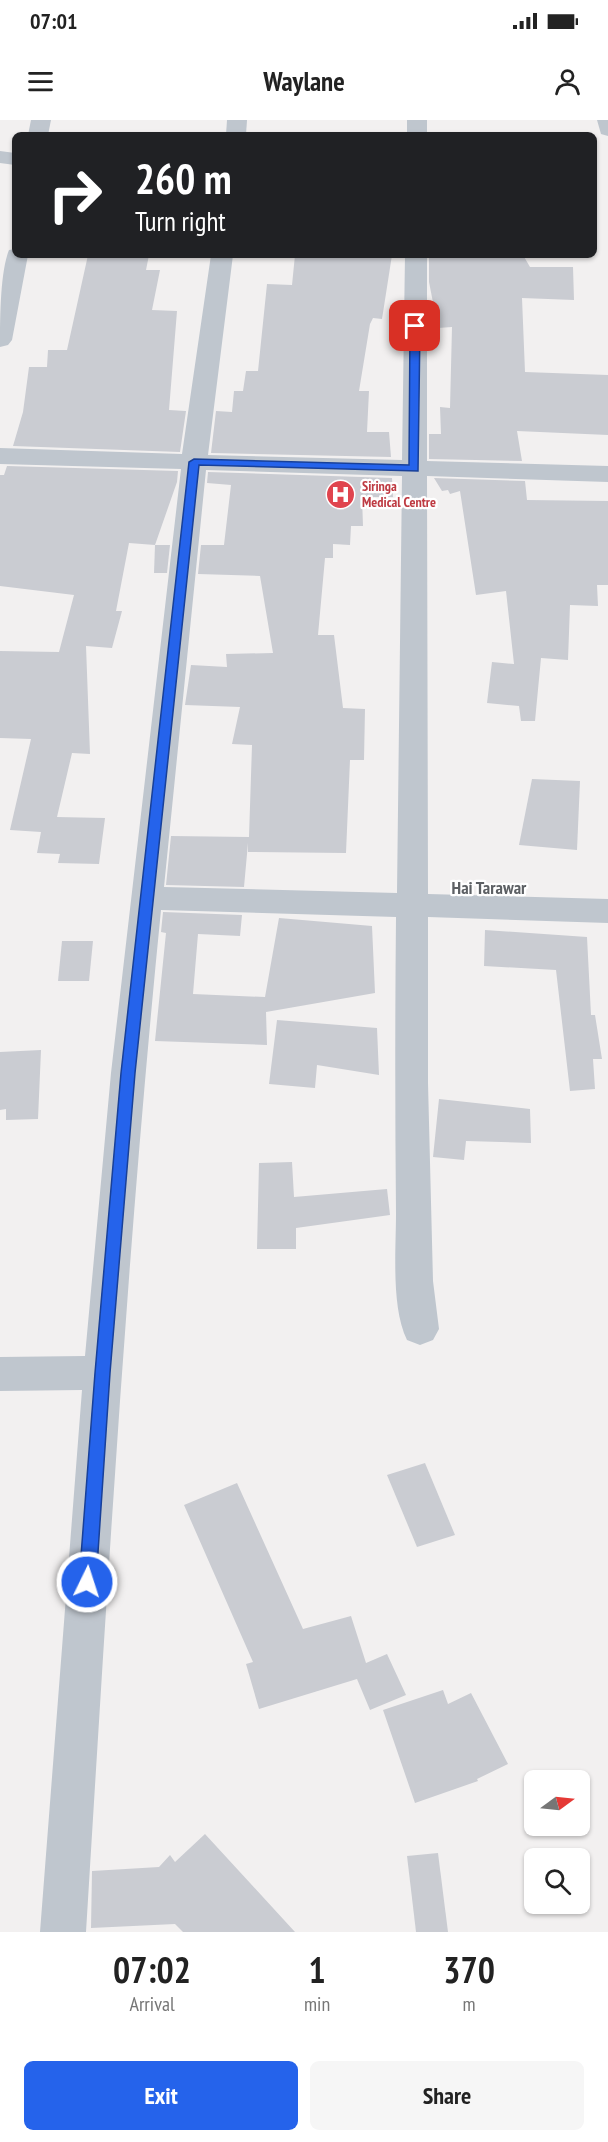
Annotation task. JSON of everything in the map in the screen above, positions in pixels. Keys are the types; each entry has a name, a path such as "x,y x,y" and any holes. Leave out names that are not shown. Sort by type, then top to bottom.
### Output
{"street":[{"path":"607,120 608,130"},
{"path":"0,340 16,258"},
{"path":"63,1932 102,1373 128,1073 149,898 194,462 222,258"},
{"path":"416,258 412,906 413,1174 415,1281 420,1329"},
{"path":"0,456 608,474"},
{"path":"149,898 608,911"},
{"path":"0,1374 102,1373"}],"building":[{"path":"87,258 148,258 146,270 160,270 152,310 177,311 169,410 186,411 180,452 13,446 23,412 29,367 47,367 48,350 67,350"},
{"path":"295,258 392,258 382,319 373,318 370,324 359,391 369,391 367,432 389,432 391,457 211,453 216,411 232,412 234,391 243,391 246,371 258,371 267,284 292,285"},
{"path":"429,258 525,258 530,267 573,267 574,300 522,298 525,372 608,375 608,435 517,431 522,461 429,459 429,434 441,434 440,407 450,408 452,327 438,328 429,282"},
{"path":"7,466 178,471 177,482 155,545 129,543 116,611 122,611 112,648 86,646 90,754 72,753 57,817 105,818 99,864 58,863 60,854 37,853 41,832 10,830 31,739 0,738 0,651 59,652 74,595 0,586 0,475 4,475"},
{"path":"208,472 392,478 393,497 362,497 363,526 351,526 350,545 333,544 333,558 325,558 318,635 334,635 343,708 365,709 364,760 350,760 346,853 248,852 248,843 244,887 166,885 171,836 249,837 252,745 232,744 240,707 185,705 191,665 227,667 226,654 273,653 260,576 198,574 201,545 224,545 231,485 207,483"},
{"path":"434,478 525,481 527,500 608,501 608,585 597,585 598,606 570,605 568,660 541,658 535,721 521,721 519,706 487,703 492,662 514,664 506,591 476,595 460,491 450,494 448,490 442,491"},
{"path":"155,545 170,545 167,573 154,573"},
{"path":"532,779 580,781 577,850 519,845"},
{"path":"163,912 242,915 240,936 198,934 193,994 265,997 279,918 372,926 375,993 266,1012 267,1045 155,1041 166,933 161,932"},
{"path":"485,930 587,937 591,1015 595,1015 602,1059 593,1059 595,1089 570,1091 556,970 484,966"},
{"path":"62,941 93,941 89,981 58,981"},
{"path":"277,1020 377,1028 379,1075 317,1065 315,1088 269,1084"},
{"path":"41,1050 38,1119 6,1120 6,1109 0,1110 0,1052"},
{"path":"439,1099 530,1109 531,1143 466,1141 464,1160 433,1157"},
{"path":"292,1162 294,1197 387,1189 390,1215 296,1228 296,1249 257,1249 259,1163"},
{"path":"425,1463 455,1535 417,1547 387,1475"},
{"path":"237,1483 303,1629 351,1616 366,1663 387,1654 406,1695 370,1710 357,1679 259,1709 246,1664 253,1662 184,1505"},
{"path":"443,1690 448,1704 471,1693 508,1764 477,1779 478,1781 415,1803 383,1710"},
{"path":"205,1834 295,1932 183,1932 175,1924 91,1928 92,1871 159,1867 170,1855 175,1862"},
{"path":"438,1853 448,1932 416,1932 407,1856"}],"place":[{"name":"Siringa Medical Centre","path":"341,494"}],"district":[{"name":"Hai Tarawar","path":"489,887"}],"route":[{"path":"87,1582 102,1373 128,1073 149,898 194,462 414,468 415,326"}]}
